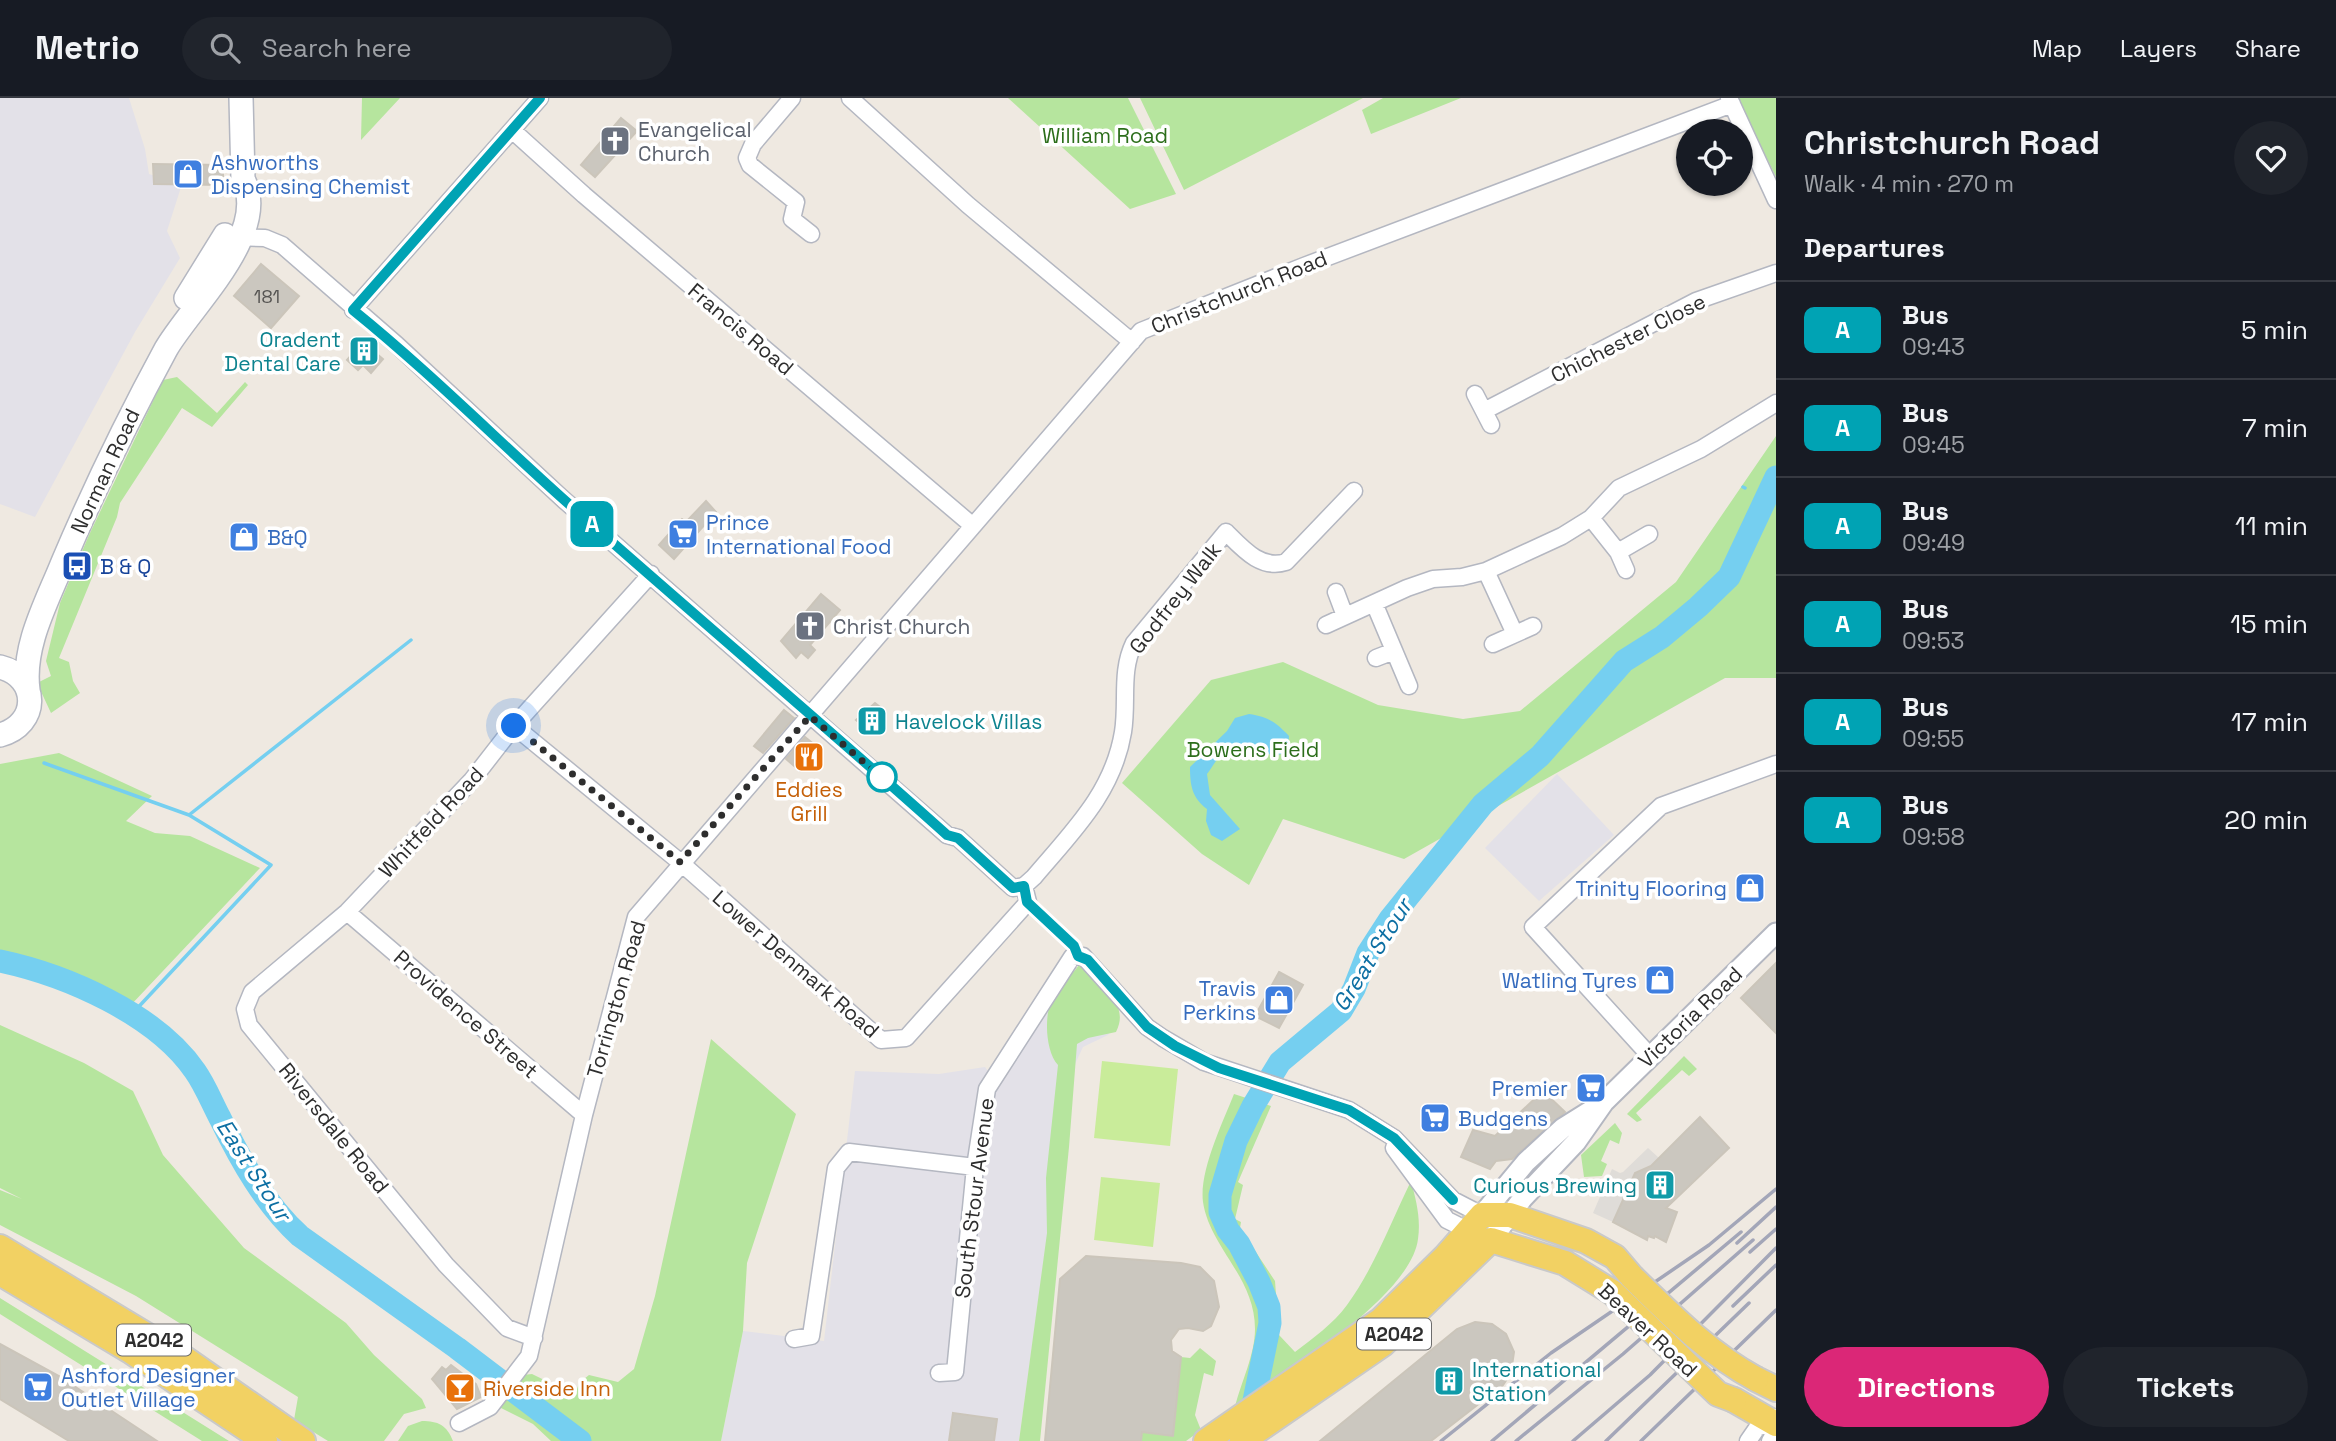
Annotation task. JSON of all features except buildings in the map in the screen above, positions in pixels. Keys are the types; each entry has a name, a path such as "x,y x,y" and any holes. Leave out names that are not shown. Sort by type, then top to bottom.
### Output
{"main road":[{"path":"236,227 237,189 243,179 241,98"},
{"name":"Norman Road","path":"0,736 10,733 24,721 30,703 26,664 41,614 96,485 176,331 186,299 236,227"},
{"name":"Norman Road","path":"0,662 24,639 41,614"},
{"path":"0,667 18,675 28,690"},
{"name":"Beaver Road","path":"1480,1229 1510,1215 1586,1241 1615,1257 1632,1278 1702,1344 1728,1364 1766,1384"},
{"name":"Beaver Road","path":"1480,1229 1517,1248 1564,1262 1612,1292 1718,1394 1734,1400 1773,1425"},
{"name":"A2042","path":"1206,1441 1283,1399 1325,1386 1383,1344 1480,1229"},
{"name":"A2042","path":"0,1247 181,1356 303,1441"},
{"name":"A2042","path":"0,1273 132,1352 265,1441"},
{"name":"A2042","path":"1242,1441 1283,1399"}],"street":[{"path":"353,310 540,98"},
{"path":"792,98 752,144 747,158 750,165 796,202 792,219 811,234"},
{"path":"850,98 968,205 1132,342"},
{"path":"1731,101 1776,201"},
{"name":"Christchurch Road","path":"810,716 1141,331 1731,101"},
{"name":"Francis Road","path":"512,130 973,526"},
{"path":"236,227 282,245 353,310 397,345 564,500 810,716 947,835 958,838 1013,888 1026,894"},
{"name":"Chichester Close","path":"1475,394 1488,418 1696,301 1776,273"},
{"path":"1326,625 1433,579 1462,577 1486,571 1562,536 1591,519 1619,488 1701,449 1776,403"},
{"name":"Godfrey Walk","path":"1026,894 1034,877 1104,792 1124,730 1125,673 1127,658 1134,643 1226,532 1243,550 1275,566 1286,562 1354,491"},
{"path":"1591,519 1618,552 1626,570"},
{"path":"1618,552 1649,534"},
{"path":"1486,571 1515,634"},
{"name":"Whitfeld Road","path":"348,912 472,780 514,726 651,574"},
{"path":"1336,592 1346,616"},
{"path":"1374,603 1409,686"},
{"path":"1493,644 1533,626"},
{"path":"1376,658 1394,651"},
{"name":"Torrington Road","path":"459,1423 490,1406 529,1356 584,1115 636,917 680,862 810,716"},
{"name":"Lower Denmark Road","path":"514,726 680,862 881,1040 906,1038 1026,894"},
{"path":"1650,1056 1533,927 1661,806 1776,764"},
{"name":"Providence Street","path":"348,912 584,1115"},
{"name":"Riversdale Road","path":"348,912 252,992 245,1009 249,1025 446,1265 507,1328 534,1338"},
{"name":"Victoria Road","path":"1510,1215 1576,1142 1604,1102 1776,933"},
{"name":"Beaver Road","path":"1078,956 1088,960 1155,1032 1204,1062 1329,1102 1365,1119 1392,1145 1447,1220 1480,1229"},
{"name":"South Stour Avenue","path":"939,1373 955,1372 975,1167 986,1089 1068,962 1078,956"},
{"name":"Victoria Road","path":"1480,1229 1526,1162 1563,1128 1604,1102"},
{"path":"794,1339 811,1336 836,1168 849,1152 975,1167"},
{"path":"1748,1441 1757,1428 1773,1425"}],"shaded area":[{"path":"0,98 129,98 145,149 149,174 182,184 167,231 180,258 135,332 35,517 0,504"},
{"path":"1557,774 1614,835 1539,901 1485,848"},
{"path":"1075,973 1117,1019 1108,1035 1083,1047 1069,1077 1019,1441 721,1441 743,1331 824,1341 855,1071 939,1074 985,1067 997,1084"},
{"path":"1648,1148 1659,1158 1651,1166 1635,1173 1613,1222 1593,1213 1612,1169 1623,1172"}],"green space":[{"path":"362,98 400,98 361,140"},
{"name":"William Road","path":"1008,98 1128,98 1176,194 1130,209"},
{"path":"1140,98 1363,98 1184,190"},
{"path":"1383,98 1461,98 1371,134 1362,110"},
{"path":"1737,98 1776,98 1776,177 1753,130 1753,119 1747,119"},
{"path":"177,377 217,413 245,382 248,385 212,427 182,408 120,503 117,517 59,658 69,662 73,681 80,693 51,713 37,683 51,676 46,661 60,603 89,535 163,380"},
{"name":"Bowens Field","path":"1776,436 1776,678 1725,678 1404,859 1283,819 1249,885 1202,854 1122,783 1211,680 1283,662 1378,705 1463,719 1520,711 1676,582"},
{"path":"59,753 152,796 126,821 155,833 190,836 260,868 130,1006 20,956 0,952 0,764"},
{"path":"1079,965 1111,995 1119,1012 1120,1022 1116,1032 1088,1038 1077,1044 1040,1441 1019,1441 1047,1233 1046,1178 1058,1065 1049,1044 1047,1017 1054,996"},
{"path":"0,1025 84,1063 133,1091 163,1155 244,1248 346,1323 374,1355 422,1399 426,1408 404,1414 384,1441 328,1441 294,1420 298,1397 136,1296 0,1225 0,1190 22,1199 0,1188"},
{"path":"711,1039 796,1114 747,1263 743,1331 721,1441 551,1441 533,1424 497,1406 523,1375 532,1374 575,1395 579,1383 589,1375 618,1382 634,1369 655,1296"},
{"path":"1684,1056 1697,1069 1689,1076 1682,1070 1636,1113 1642,1120 1637,1122 1627,1114"},
{"path":"1102,1061 1178,1069 1170,1146 1094,1138"},
{"path":"1234,1094 1271,1106 1238,1182 1243,1185 1235,1219 1241,1222 1240,1228 1275,1281 1279,1335 1295,1352 1336,1318 1357,1291 1411,1181 1419,1224 1418,1239 1410,1262 1393,1285 1369,1309 1312,1355 1235,1407 1253,1349 1253,1310 1240,1278 1207,1219 1203,1202 1208,1162"},
{"path":"1615,1123 1622,1133 1619,1144 1610,1140 1601,1161 1607,1164 1602,1176 1584,1177 1581,1155"},
{"path":"1101,1177 1160,1183 1153,1247 1094,1240"},
{"path":"0,1298 229,1441 202,1441 0,1314"},
{"path":"1200,1348 1216,1361 1213,1376 1204,1373 1195,1415 1201,1430 1186,1441 1141,1441 1142,1432 1173,1436 1181,1357 1190,1358"},
{"path":"422,1421 441,1425 453,1441 398,1441 408,1426"}],"water":[{"path":"1249,714 1267,719 1280,727 1289,736 1287,748 1276,755 1249,748 1230,748 1223,752 1207,774 1210,795 1240,829 1222,841 1211,835 1206,821 1207,809 1193,791 1190,767 1227,731 1235,718"}],"waterway":[{"name":"Great Stour","path":"1250,1420 1270,1323 1269,1307 1259,1282 1220,1212 1220,1195 1236,1141 1253,1106 1280,1062 1341,1011 1354,989 1368,953 1390,919 1483,804 1540,756 1624,661 1662,637 1729,577 1776,477"},
{"name":"Great Stour","path":"1762,495 1767,497"},
{"path":"189,815 411,640"},
{"path":"44,763 189,815 271,865 131,1015"},
{"name":"East Stour","path":"0,961 26,967 80,987 134,1015 157,1032 178,1050 195,1071 236,1150 287,1224 580,1441"}],"railway":[{"path":"1441,1441 1551,1353 1709,1245 1776,1189"},
{"path":"1737,1243 1776,1207"},
{"path":"1750,1252 1776,1229"},
{"path":"1492,1441 1741,1232"},
{"path":"1516,1441 1623,1354 1753,1240"},
{"path":"1573,1441 1650,1375 1776,1248"},
{"path":"1733,1306 1776,1265"},
{"path":"1606,1441 1749,1303"},
{"path":"1641,1441 1776,1310"}],"bus line":[{"name":"A","path":"540,98 353,310 397,345 548,485 947,835 958,838 1013,888 1024,886 1027,889 1027,902 1074,946 1078,956 1088,960 1147,1027 1188,1055 1204,1062 1349,1110 1394,1138 1453,1200"}],"place":[{"name":"Evangelical Church","path":"615,141"},
{"name":"Ashworths Dispensing Chemist","path":"188,174"},
{"name":"Oradent Dental Care","path":"364,351"},
{"name":"Prince International Food","path":"683,534"},
{"name":"B&Q","path":"244,537"},
{"name":"B & Q","path":"77,566"},
{"name":"Christ Church","path":"810,626"},
{"name":"Havelock Villas","path":"872,721"},
{"name":"Eddies Grill","path":"809,757"},
{"name":"Trinity Flooring","path":"1750,888"},
{"name":"Watling Tyres","path":"1660,980"},
{"name":"Travis Perkins","path":"1279,1000"},
{"name":"Premier","path":"1591,1088"},
{"name":"Budgens","path":"1435,1118"},
{"name":"Curious Brewing","path":"1660,1185"},
{"name":"International Station","path":"1449,1381"},
{"name":"Ashford Designer Outlet Village","path":"38,1387"},
{"name":"Riverside Inn","path":"460,1388"}],"route":[{"path":"514,726 680,862 810,716 888,783 882,777"}]}
